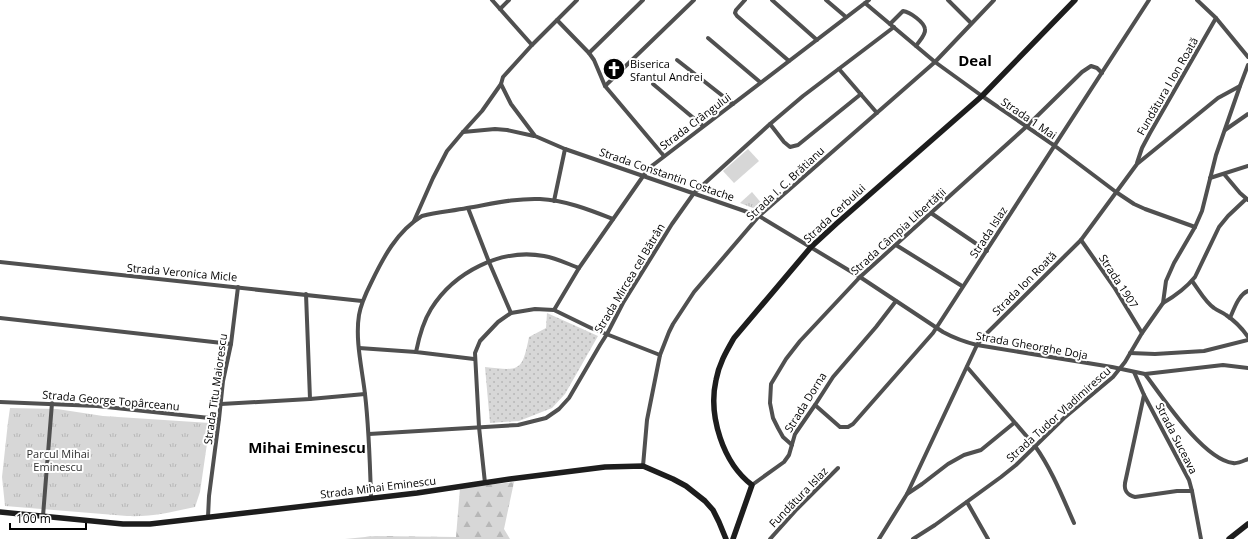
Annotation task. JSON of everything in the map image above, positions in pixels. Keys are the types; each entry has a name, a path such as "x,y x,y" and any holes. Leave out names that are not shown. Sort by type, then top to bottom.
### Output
{"main road":[{"name":"Strada Cerbului","path":"752,485 735,469 728,457 716,426 714,393 716,380 724,355 734,338 811,247 982,96 1075,0"},
{"name":"Strada Mihai Eminescu","path":"0,512 122,524 150,524 371,497 417,493 605,467 643,466 686,486 705,501 713,510 726,539"},
{"path":"733,539 752,485"},
{"path":"1229,539 1248,524"}],"street":[{"path":"492,0 532,45"},
{"path":"500,9 509,0"},
{"path":"414,221 433,178 448,151 482,112 501,84 503,77 556,20 577,0"},
{"path":"589,53 643,0"},
{"path":"605,86 694,0"},
{"path":"745,0 736,10 735,13 737,16 789,61"},
{"path":"772,0 817,40"},
{"path":"826,0 846,17"},
{"path":"948,0 972,23"},
{"name":"Strada I. C. Brătianu","path":"643,466 649,408 660,355 669,332 690,297 759,216 935,62 994,0"},
{"name":"Strada Islaz","path":"815,405 840,427 848,428 932,333 1150,0"},
{"path":"1197,0 1216,18 1248,57"},
{"name":"Strada Crângului","path":"554,310 579,268 648,169 867,1"},
{"name":"Strada 1 Mai","path":"867,1 892,26 935,62 1055,146 1116,192 1134,204 1145,209 1195,227"},
{"name":"Strada Mircea cel Bătrân","path":"369,434 518,425 546,418 559,409 569,398 596,351 608,334 623,303 676,217 694,193 803,96 892,26 903,11 911,14 923,25 925,29 916,46"},
{"name":"Fundătura I Ion Roată","path":"1137,164 1142,148 1150,133 1216,18"},
{"path":"556,20 589,53 594,60 605,86 664,156"},
{"path":"708,38 760,82"},
{"path":"677,60 733,104"},
{"name":"Strada Câmpia Libertății","path":"792,445 783,437 773,418 770,403 771,384 786,359 800,341 860,277 1026,127 1082,72 1091,66 1097,68 1102,73"},
{"name":"Strada Tudor Vladimirescu","path":"913,539 967,502 1016,465 1064,418 1113,377 1120,369 1142,333 1163,303 1166,281 1202,211 1216,155 1248,66"},
{"path":"839,69 877,113"},
{"path":"501,84 506,96 534,136"},
{"path":"653,84 703,126"},
{"name":"Strada Ion Roată","path":"879,539 907,494 977,345 983,337 1081,240 1137,164 1218,98 1240,86"},
{"path":"770,124 784,142 790,147 794,147 861,94"},
{"path":"1225,130 1248,114"},
{"name":"Strada Constantin Costache","path":"463,132 507,130 534,136 565,149 759,216 860,277 936,327"},
{"path":"554,201 565,149"},
{"path":"1210,178 1248,166"},
{"path":"1163,303 1192,281 1219,227 1228,216 1247,199 1224,174"},
{"path":"371,497 369,434 359,348 358,324 362,301 384,257 396,240 414,221 422,216 518,200 540,199 554,201 584,208 613,219"},
{"path":"468,208 488,262 511,313"},
{"path":"931,212 987,251"},
{"name":"Strada 1907","path":"1081,240 1114,287 1142,333"},
{"path":"896,245 962,286"},
{"path":"416,352 424,323 432,308 449,287 472,269 500,258 538,255 561,261 579,268"},
{"name":"Strada Veronica Micle","path":"0,262 362,301"},
{"path":"1192,281 1208,303 1240,326 1248,337"},
{"name":"Strada Titu Maiorescu","path":"208,517 209,496 220,419 224,369 231,344 238,287"},
{"path":"1230,318 1244,292 1248,291"},
{"path":"306,294 310,399"},
{"name":"Strada Dorna","path":"752,485 784,462 789,455 795,434 833,378 896,301"},
{"path":"485,483 474,359 476,347 498,322 511,313 535,310 554,310 590,328 660,355"},
{"path":"0,318 231,344"},
{"name":"Strada Gheorghe Doja","path":"936,327 952,337 977,345 1145,374 1223,365 1248,368"},
{"path":"1130,353 1155,354 1204,351 1248,340"},
{"path":"359,348 416,352 474,359"},
{"path":"967,367 1035,446 1048,466 1074,523"},
{"name":"Strada Suceava","path":"1134,372 1144,395 1189,480 1201,539"},
{"path":"1145,374 1186,427 1207,449 1221,459 1234,463 1242,462 1248,459"},
{"path":"221,404 365,394"},
{"path":"1144,395 1138,417 1124,488 1126,492 1130,496 1135,497 1192,490"},
{"name":"Strada George Topârceanu","path":"0,402 97,406 220,419"},
{"path":"43,516 52,403"},
{"path":"907,494 948,464 964,455 981,450 1014,423"},
{"name":"Fundătura Islaz","path":"770,539 797,509 838,468"},
{"path":"967,502 988,539"}],"green space":[{"path":"748,149 759,161 734,183 723,171"},
{"path":"752,192 763,205 758,210 740,203"},
{"path":"547,313 598,336 565,394 552,408 519,421 490,423 485,367 506,369 518,367 527,349 529,337 546,328"},
{"name":"Parcul Mihai Eminescu","path":"10,408 57,409 103,416 210,423 200,492 195,507 162,514 127,516 5,506 2,477"},
{"path":"514,482 504,529 510,539 345,539 375,536 456,537 460,488"}],"place":[{"name":"Biserica Sfantul Andrei","path":"614,69"}],"district":[{"name":"Deal","path":"975,60"},
{"name":"Mihai Eminescu","path":"307,447"}]}
